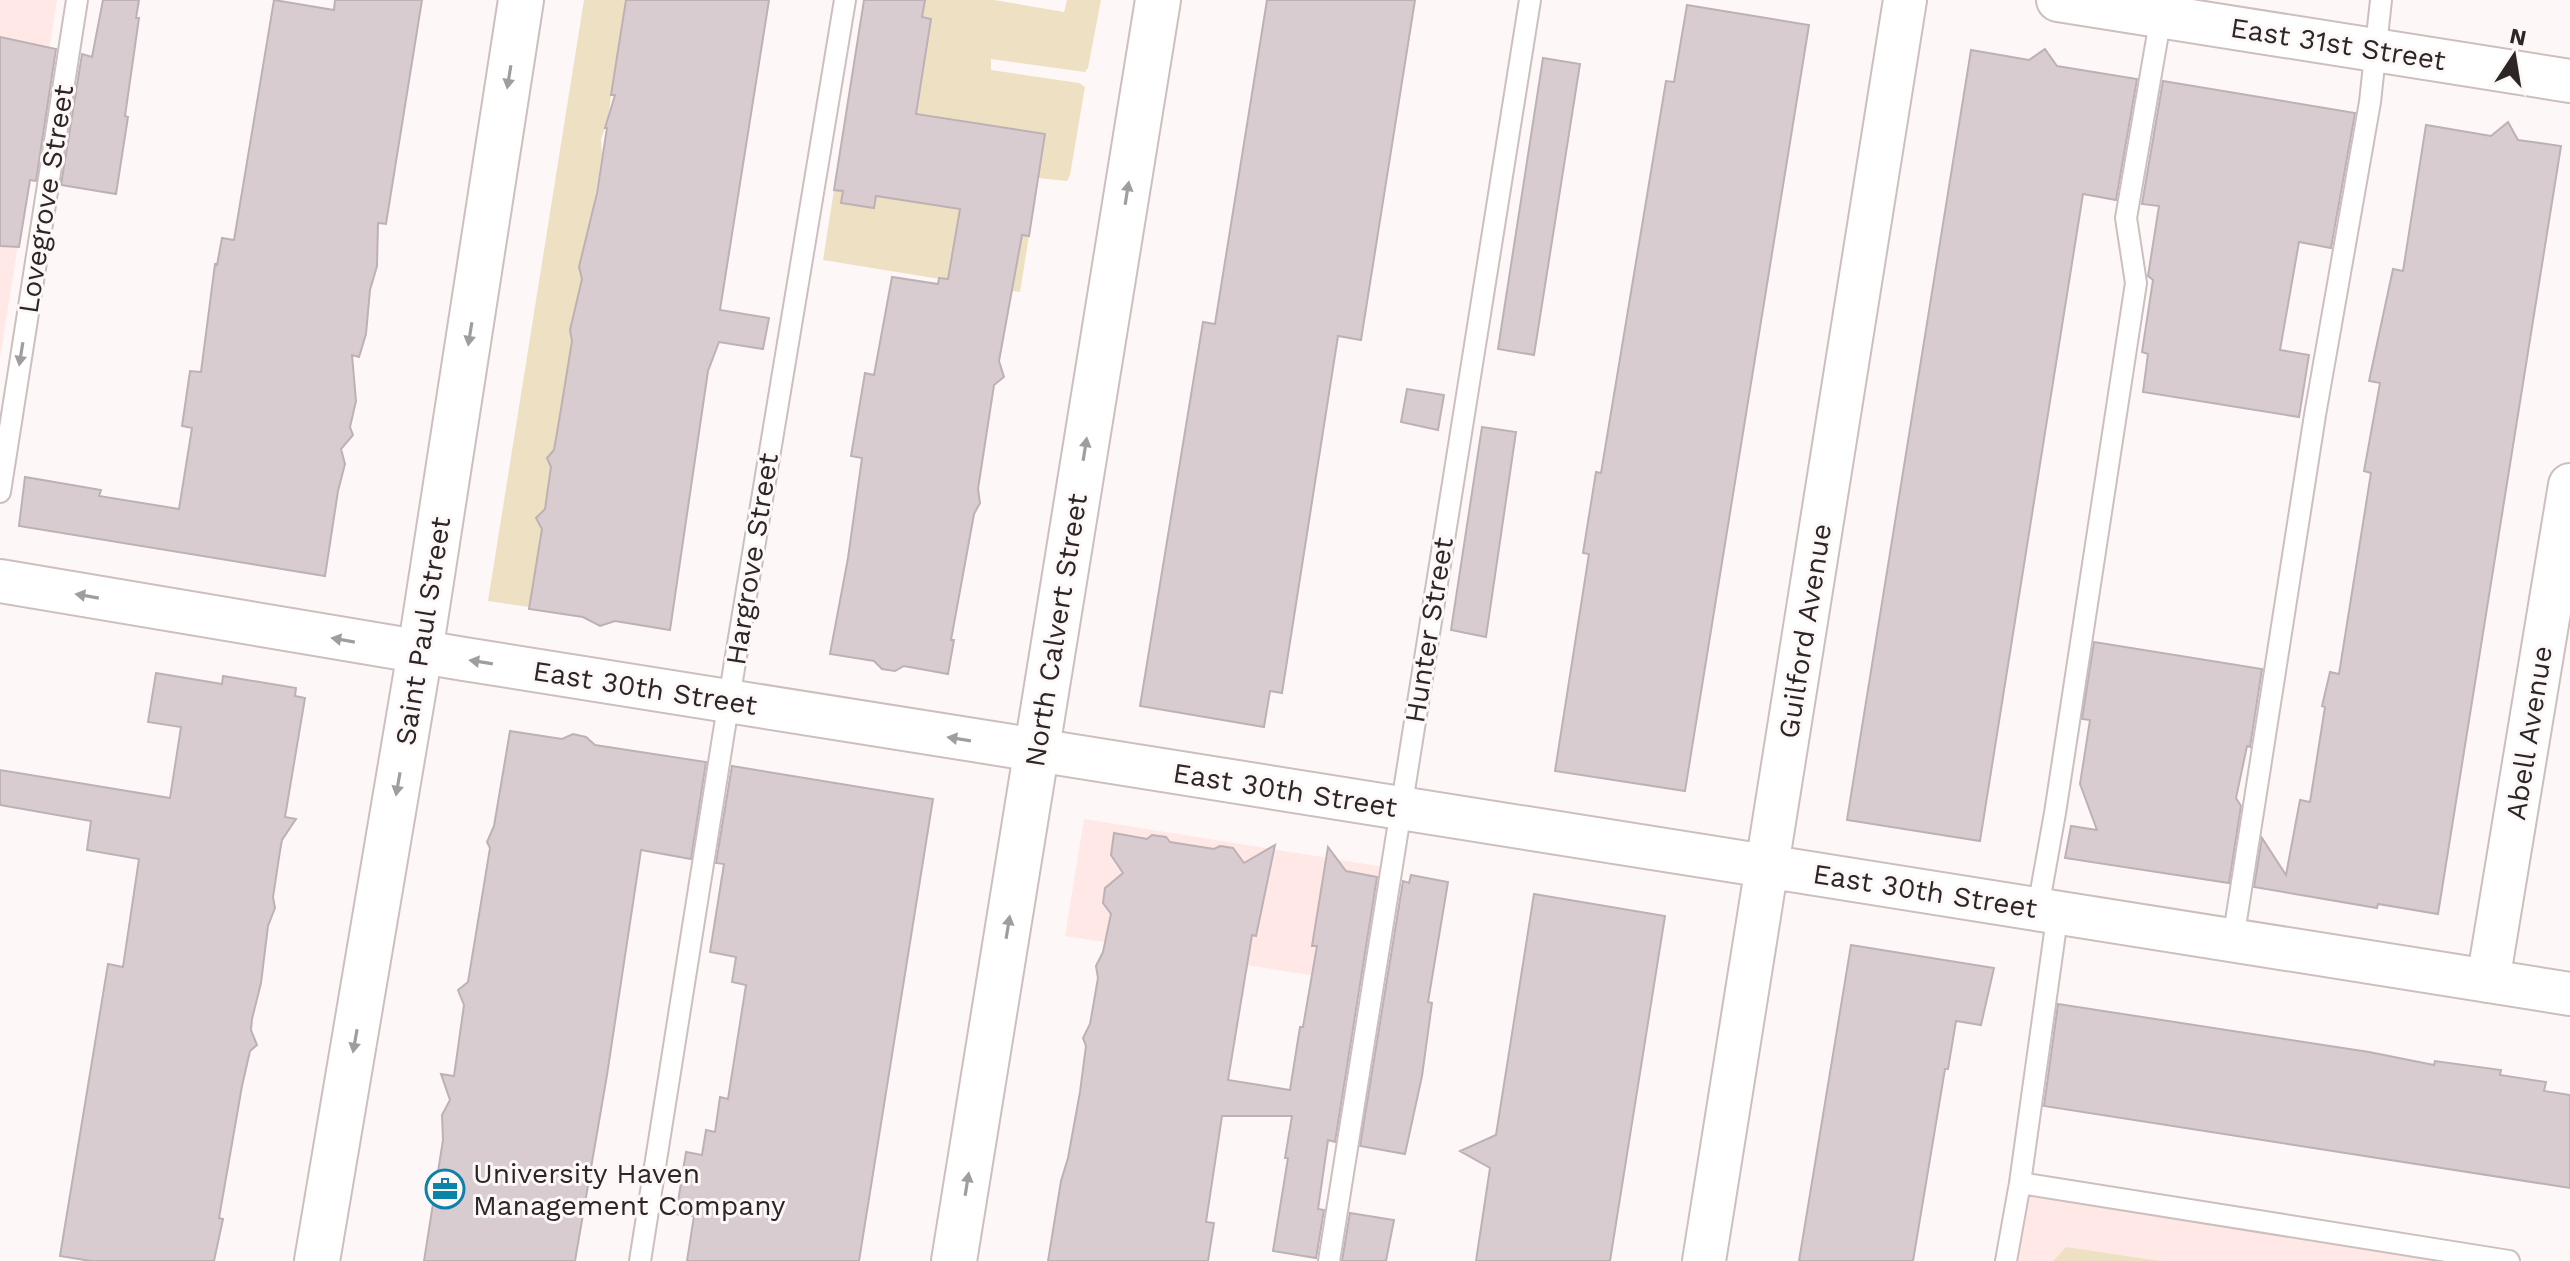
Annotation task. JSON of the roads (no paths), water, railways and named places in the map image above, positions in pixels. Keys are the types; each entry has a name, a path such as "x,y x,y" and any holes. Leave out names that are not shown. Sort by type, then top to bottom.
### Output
{"main road":[{"name":"Saint Paul Street","path":"317,1261 420,652 521,0"},
{"name":"North Calvert Street","path":"954,1261 1158,0"}],"street":[{"name":"Guilford Avenue","path":"1704,1261 1905,0"},
{"name":"East 31st Street","path":"2058,0 2177,12 2375,50 2570,81"},
{"name":"Abell Avenue","path":"2488,981 2570,485"},
{"name":"East 30th Street","path":"0,581 1036,751 2570,994"}],"lane":[{"name":"Lovegrove Street","path":"0,492 77,0"},
{"name":"Hargrove Street","path":"640,1261 728,701 845,0"},
{"name":"Hunter Street","path":"1329,1261 1530,0"},
{"path":"2233,940 2313,428 2370,102 2381,0"},
{"path":"2006,1261 2020,1183 2058,798 2136,283 2126,218 2177,12"},
{"path":"2020,1183 2509,1261"}],"place":[{"name":"University Haven Management Company","path":"445,1189"}]}
